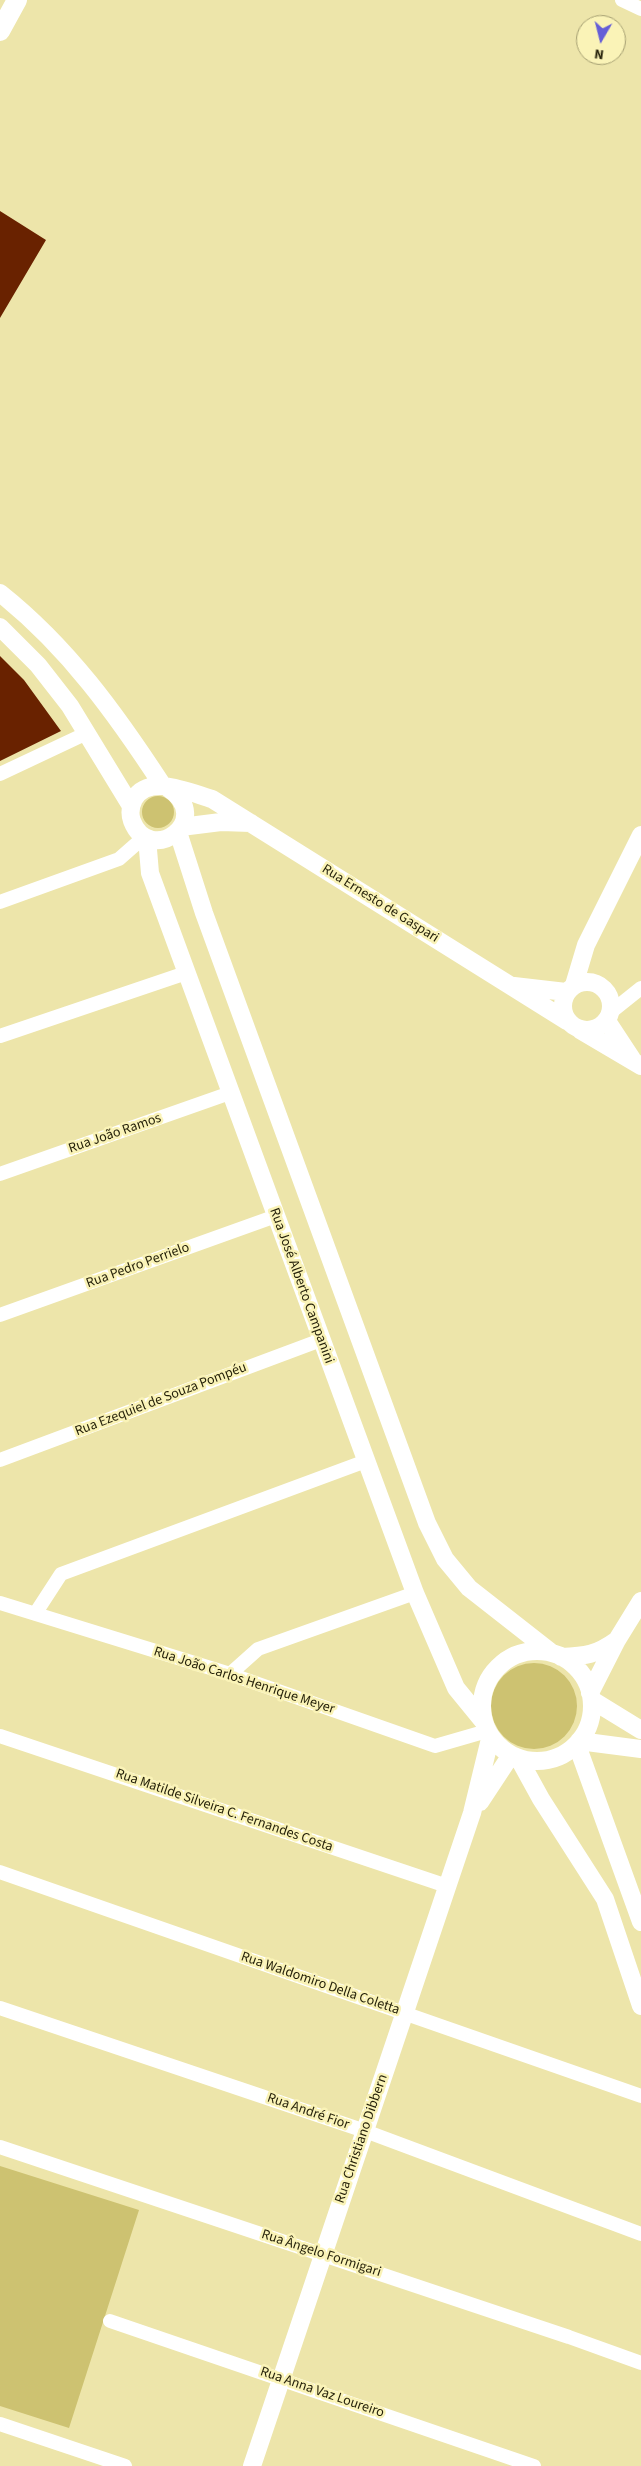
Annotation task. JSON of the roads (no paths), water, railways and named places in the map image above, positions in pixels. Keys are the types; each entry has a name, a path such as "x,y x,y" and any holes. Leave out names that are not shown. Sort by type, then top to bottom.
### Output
{"main road":[{"path":"0,31 18,0"}],"street":[{"path":"622,0 641,9"},
{"path":"0,593 56,642 92,685 165,787"},
{"path":"0,627 38,665 70,706 131,806"},
{"path":"0,774 87,732"},
{"path":"252,823 221,822 180,829 169,838 158,840 146,838 135,829 130,818 131,806 136,796 152,786 165,787 178,794 184,804 185,816 180,829 204,913 427,1523 445,1559 469,1588 556,1655 574,1666 584,1678 591,1696 591,1715 587,1729 578,1743 560,1756 546,1760 540,1761 515,1757"},
{"name":"Rua Ernesto de Gaspari","path":"165,787 212,799 638,1065"},
{"path":"641,836 586,945 562,1007 573,1026 595,1030 610,1011 641,988"},
{"path":"0,902 119,859 146,838"},
{"name":"Rua José Alberto Campanini","path":"146,838 150,873 415,1593 456,1688 487,1730"},
{"path":"586,945 592,982"},
{"path":"0,1036 186,973"},
{"path":"570,988 592,982 604,988 610,1011"},
{"name":"Rua Ernesto de Gaspari","path":"509,986 570,988"},
{"name":"Rua Ernesto de Gaspari","path":"610,1011 638,1065"},
{"name":"Rua João Ramos","path":"0,1174 230,1093"},
{"name":"Rua Pedro Perrielo","path":"0,1316 276,1216"},
{"name":"Rua Ezequiel de Souza Pompéu","path":"0,1460 321,1340"},
{"path":"35,1614 61,1574 366,1461"},
{"path":"230,1674 258,1649 415,1593"},
{"path":"591,1696 617,1640 641,1601"},
{"name":"Rua João Carlos Henrique Meyer","path":"0,1603 230,1674 435,1746 487,1730"},
{"path":"617,1640 601,1652 594,1654 556,1655 532,1651 513,1656 497,1667 486,1683 481,1702 487,1730 515,1757 605,1899 641,2006"},
{"path":"591,1696 641,1730"},
{"name":"Rua Christiano Dibbern","path":"252,2466 472,1813 487,1730"},
{"name":"Rua Matilde Silveira C. Fernandes Costa","path":"0,1736 448,1886"},
{"path":"578,1743 641,1749"},
{"path":"578,1743 641,1922"},
{"name":"Rua Christiano Dibbern","path":"472,1813 515,1757"},
{"name":"Rua Waldomiro Della Coletta","path":"0,1872 641,2096"},
{"name":"Rua André Fior","path":"0,2008 365,2131 641,2234"},
{"name":"Rua Ângelo Formigari","path":"0,2147 641,2363"},
{"name":"Rua Anna Vaz Loureiro","path":"110,2321 534,2466"},
{"path":"0,2424 124,2466"}]}
